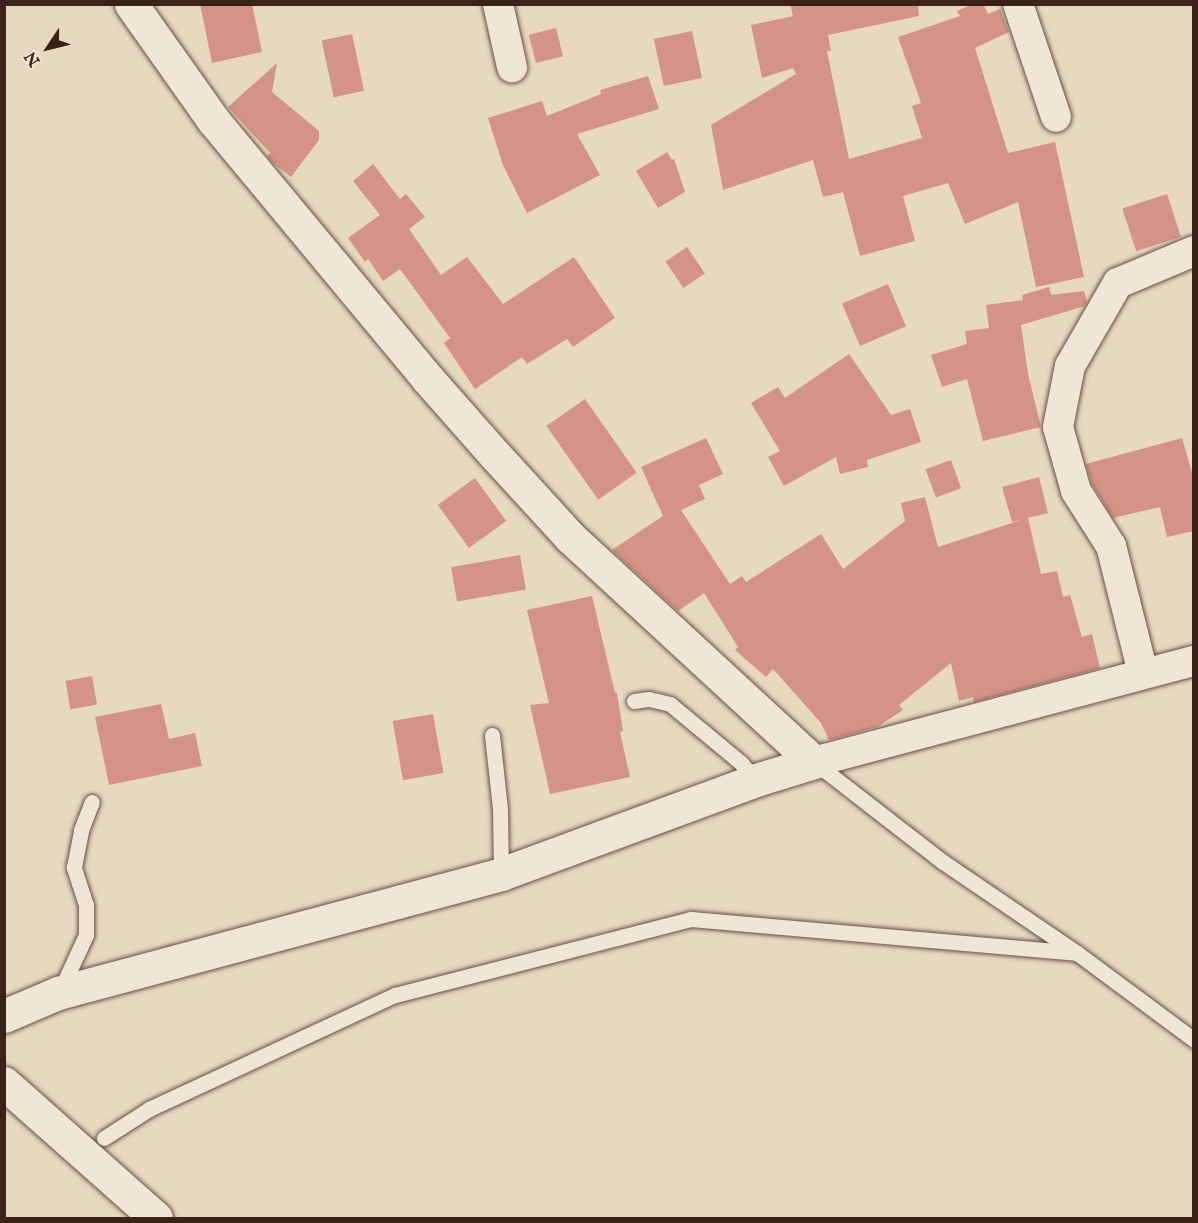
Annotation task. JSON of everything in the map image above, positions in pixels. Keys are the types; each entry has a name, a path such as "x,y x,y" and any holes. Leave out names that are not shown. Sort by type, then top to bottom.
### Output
{"street":[{"path":"131,4 213,120 427,378 495,455 570,537 814,762"},
{"path":"498,4 513,67"},
{"path":"1018,4 1056,117"},
{"path":"1143,673 1111,546 1076,491 1058,427 1070,366 1118,284 1194,251"},
{"path":"4,1016 58,993 501,874 756,780 814,762 1194,661"},
{"path":"4,1083 156,1218"}],"lane":[{"path":"634,701 649,699 669,704 741,763 756,780"},
{"path":"492,735 500,809 501,874"},
{"path":"814,762 943,862 1077,953 1194,1040"},
{"path":"58,993 86,935 86,905 74,867 81,830 92,802"},
{"path":"104,1138 149,1109 395,995 690,919 1077,953"}],"building":[{"path":"200,4 252,4 262,52 212,63"},
{"path":"790,4 918,4 919,16 828,35 831,51 827,51 849,159 922,138 912,106 921,103 898,37 960,16 957,11 973,4 983,4 988,14 1000,9 1009,32 975,48 1008,153 1055,142 1084,277 1036,287 1018,202 965,224 948,183 903,196 915,241 860,256 843,192 823,197 813,160 723,190 711,125 796,74 793,68 762,78 751,25 793,16"},
{"path":"556,28 563,56 536,63 529,35"},
{"path":"692,31 702,78 664,86 654,39"},
{"path":"352,34 364,91 334,97 322,40"},
{"path":"277,63 272,92 319,131 319,140 291,177 272,162 267,156 270,153 228,107"},
{"path":"648,76 659,109 577,134 600,175 527,213 503,165 488,118 542,101 547,116 601,94 600,90"},
{"path":"667,152 672,160 674,159 685,192 658,208 636,171"},
{"path":"373,164 400,199 406,194 425,217 409,229 441,275 467,257 503,304 574,257 615,318 573,347 567,339 527,364 522,357 475,389 444,343 450,338 400,269 383,281 368,259 365,262 348,238 380,215 353,181"},
{"path":"1167,194 1181,237 1136,251 1122,209"},
{"path":"687,247 705,274 683,288 665,262"},
{"path":"888,284 906,326 860,346 842,304"},
{"path":"1049,287 1051,295 1084,291 1087,302 1085,306 1021,325 1028,374 1041,427 983,441 967,379 942,387 931,355 967,344 965,331 989,328 986,305 1023,300 1022,295"},
{"path":"849,354 891,415 910,409 921,442 867,460 868,467 840,474 836,457 784,486 768,457 780,451 751,403 778,387 785,398"},
{"path":"585,399 637,473 598,500 546,426"},
{"path":"706,438 723,474 699,485 705,499 681,510 730,584 742,576 746,582 821,534 843,569 905,521 901,503 925,497 938,547 1021,520 1012,522 1002,487 1039,477 1048,513 1028,518 1041,574 1057,571 1063,597 1070,595 1082,637 1092,634 1100,668 974,702 973,697 959,701 951,663 899,705 903,710 877,727 829,740 821,723 773,669 766,677 735,650 738,647 704,593 678,611 612,550 663,516 641,467"},
{"path":"1182,438 1194,479 1194,531 1167,537 1160,507 1113,518 1092,484 1086,464"},
{"path":"951,460 961,488 936,497 926,469"},
{"path":"475,478 506,521 469,548 438,505"},
{"path":"520,555 526,589 457,602 451,567"},
{"path":"592,596 615,693 617,693 623,731 620,732 630,777 550,794 530,705 549,703 527,610"},
{"path":"92,676 97,705 70,709 65,681"},
{"path":"161,704 169,739 195,733 202,766 109,785 95,717"},
{"path":"433,714 443,773 403,780 393,721"}]}
